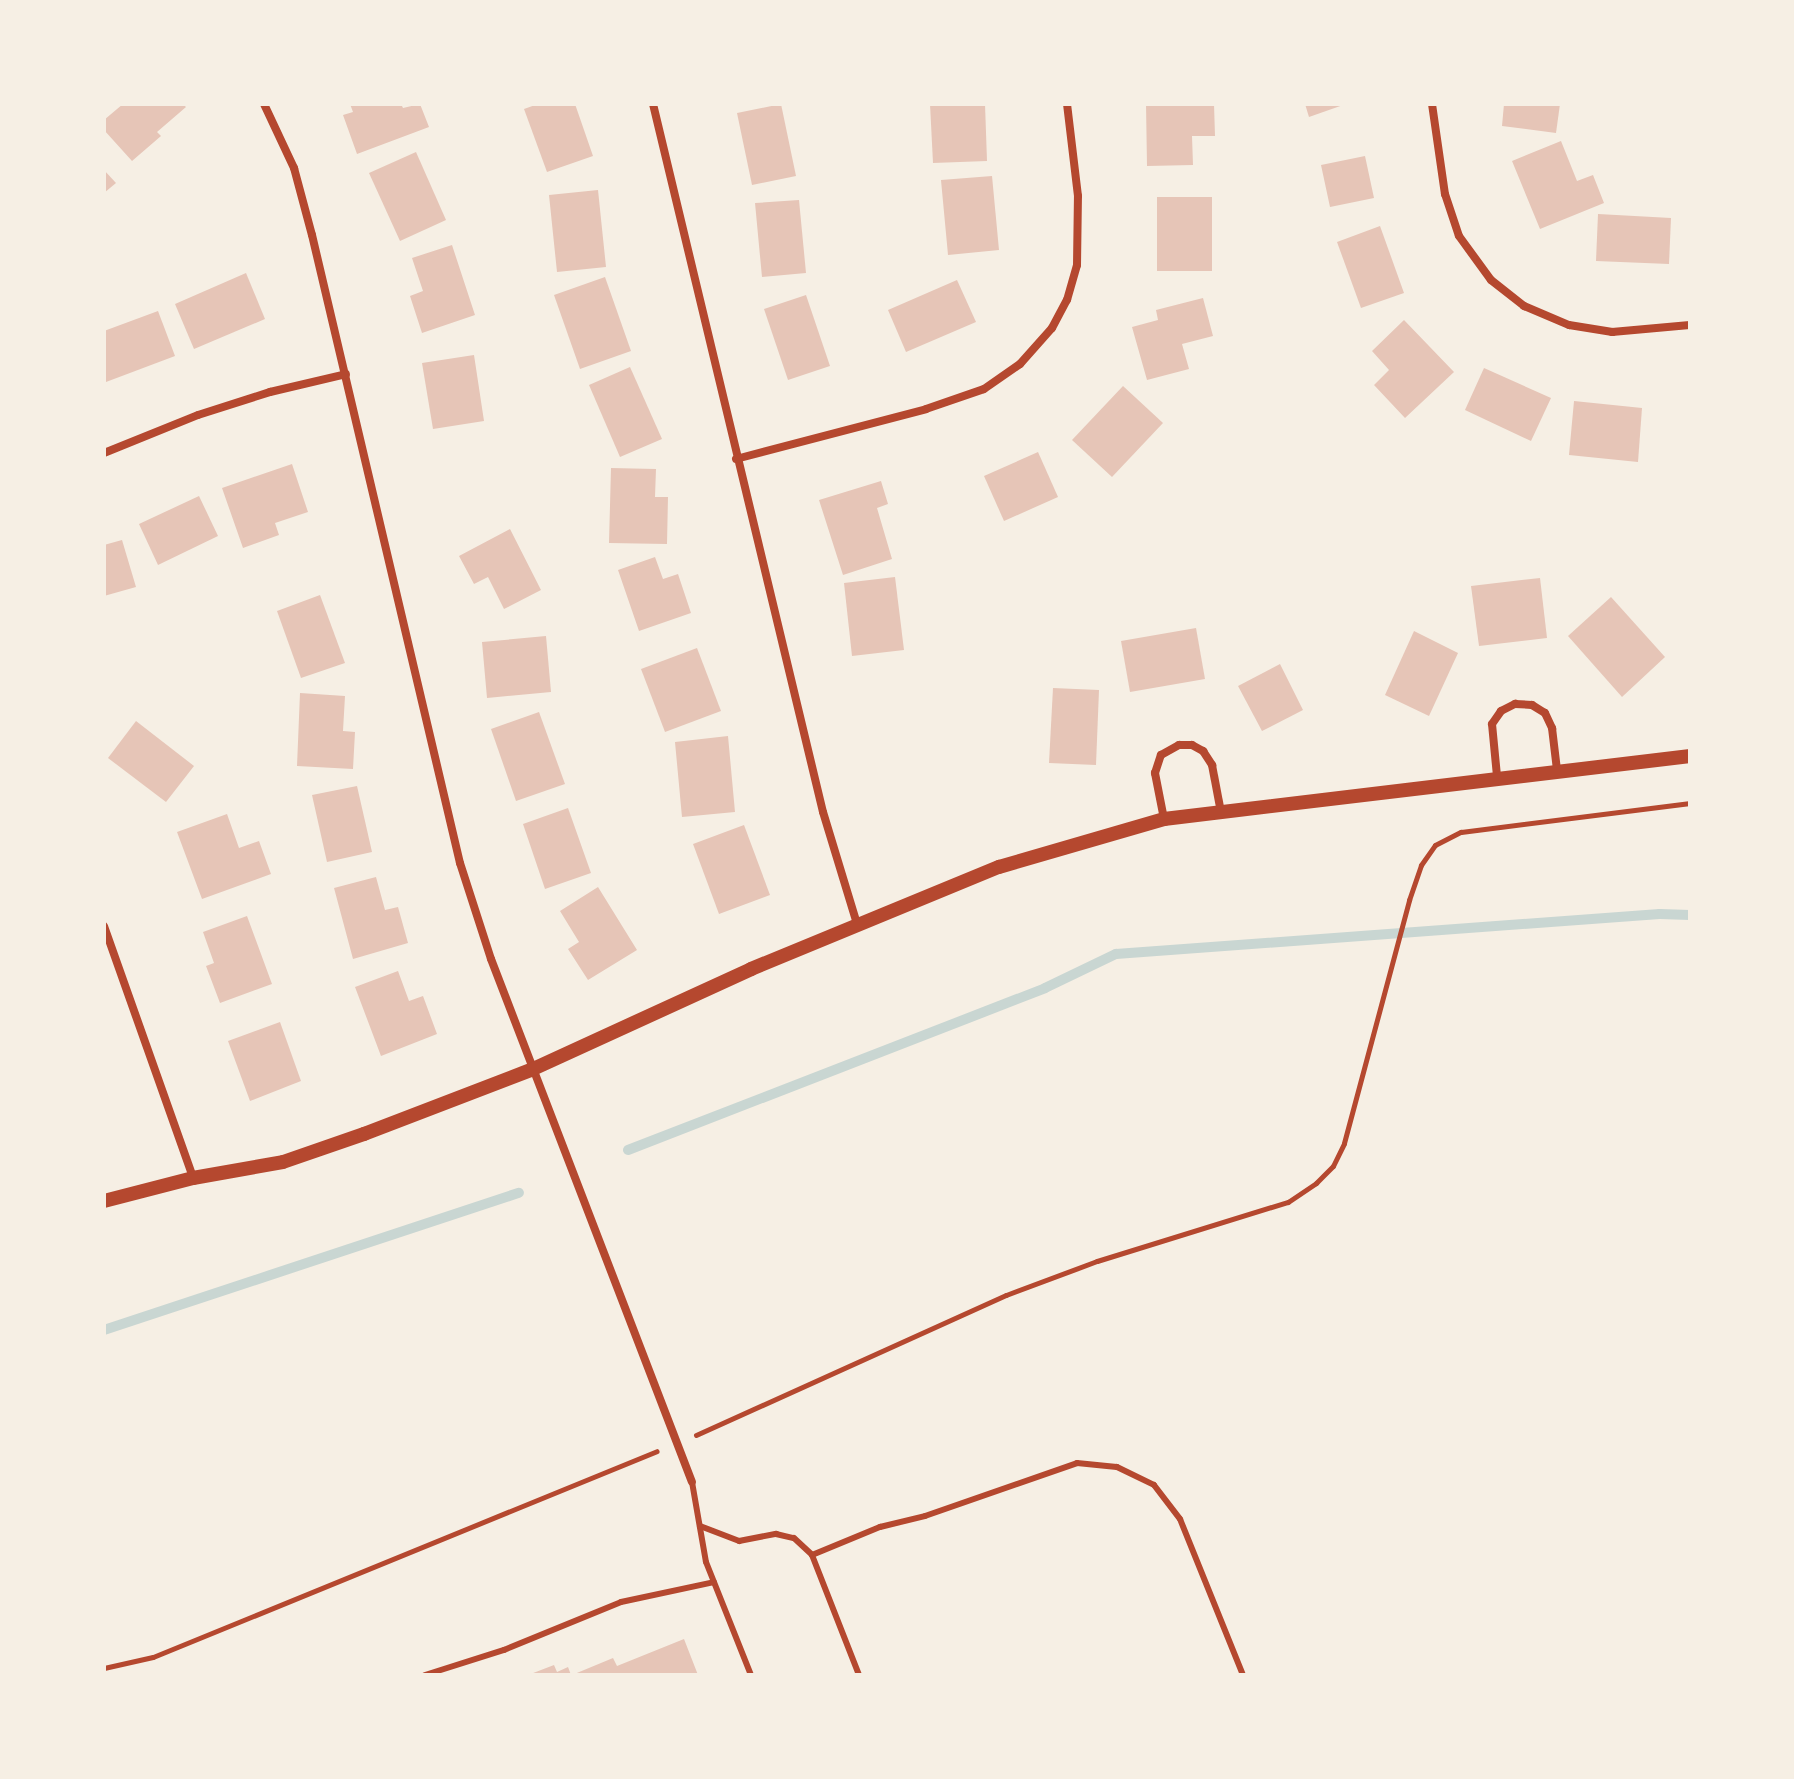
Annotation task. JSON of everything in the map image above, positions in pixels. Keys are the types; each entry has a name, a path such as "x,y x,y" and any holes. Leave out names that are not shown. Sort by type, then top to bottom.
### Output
{"street":[{"path":"264,104 294,168 346,374 460,863 491,959 692,1482"},
{"path":"653,104 823,812 857,924"},
{"path":"736,459 926,409 984,389 1020,364 1052,328 1067,300 1077,265 1078,196 1067,104"},
{"path":"1432,104 1445,194 1459,236 1491,280 1524,306 1569,325 1612,332 1690,325"},
{"path":"104,453 198,415 270,392 346,374"},
{"path":"1497,776 1492,724 1501,711 1515,704 1532,705 1545,713 1552,728 1557,770"},
{"path":"1164,819 1155,773 1161,755 1179,745 1192,745 1203,751 1212,765 1221,812"},
{"path":"104,1201 193,1178 283,1162 533,1069 857,924 999,867 1164,819 1497,776 1690,756"},
{"path":"104,926 193,1178"}],"lane":[{"path":"812,1555 880,1527 925,1516 1077,1463 1117,1467 1154,1485 1180,1519 1243,1675"},
{"path":"692,1482 714,1582 751,1675"},
{"path":"700,1526 739,1541 776,1534 794,1538 812,1555 859,1675"},
{"path":"425,1675 504,1650 621,1602 714,1582"}],"path":[{"path":"104,1668 153,1657 677,1443 1006,1295 1097,1261 1288,1202 1316,1183 1333,1166 1344,1143 1409,900 1421,865 1435,845 1461,832 1690,803"}],"building":[{"path":"123,104 183,104 186,107 157,132 161,136 132,161 104,130 104,120"},
{"path":"350,104 401,104 403,108 420,104 429,127 357,154 343,115 353,112"},
{"path":"538,104 575,104 593,156 547,172 524,109"},
{"path":"781,104 796,176 752,185 737,113"},
{"path":"930,104 985,104 987,161 933,163"},
{"path":"1146,104 1214,104 1215,136 1192,136 1193,165 1147,166"},
{"path":"1305,104 1346,104 1309,117"},
{"path":"1504,104 1560,104 1556,133 1502,126"},
{"path":"1561,141 1577,181 1593,175 1604,203 1540,229 1512,161"},
{"path":"416,152 446,220 400,241 369,173"},
{"path":"1365,156 1374,198 1330,207 1321,165"},
{"path":"104,170 116,183 104,193"},
{"path":"992,176 999,250 948,255 941,180"},
{"path":"598,190 606,267 557,272 549,195"},
{"path":"1157,197 1212,197 1212,271 1157,271"},
{"path":"799,200 806,273 762,277 755,203"},
{"path":"1598,214 1671,218 1669,264 1596,261"},
{"path":"1380,226 1404,293 1361,308 1337,242"},
{"path":"452,245 475,315 422,333 410,296 423,291 412,258"},
{"path":"246,273 265,319 194,349 175,304"},
{"path":"605,277 631,351 580,369 554,295"},
{"path":"957,280 976,322 906,352 888,310"},
{"path":"806,295 830,366 788,380 764,309"},
{"path":"1203,298 1213,336 1182,344 1189,369 1147,380 1132,327 1158,320 1156,310"},
{"path":"158,311 175,356 106,382 104,331"},
{"path":"1404,320 1454,372 1405,418 1374,385 1389,370 1372,351"},
{"path":"474,355 484,421 433,429 422,363"},
{"path":"630,367 662,439 620,457 589,385"},
{"path":"1484,368 1551,398 1531,441 1465,410"},
{"path":"1123,386 1163,423 1112,477 1072,440"},
{"path":"1574,401 1642,408 1638,462 1569,455"},
{"path":"1038,452 1058,497 1004,521 984,476"},
{"path":"292,464 308,512 275,523 279,535 243,548 222,488"},
{"path":"611,468 656,469 655,497 668,497 667,544 609,543"},
{"path":"881,481 888,504 877,508 892,559 843,575 819,500"},
{"path":"199,496 218,536 158,565 139,524"},
{"path":"510,529 541,590 504,609 488,577 474,584 459,556"},
{"path":"122,540 136,587 104,596 104,545"},
{"path":"655,557 663,579 678,574 691,613 639,631 618,570"},
{"path":"895,577 904,650 852,656 844,583"},
{"path":"1540,578 1547,638 1479,646 1471,586"},
{"path":"320,595 345,663 301,678 277,611"},
{"path":"1611,597 1665,657 1622,697 1568,636"},
{"path":"1196,628 1205,679 1130,692 1121,641"},
{"path":"1414,631 1458,653 1429,716 1385,695"},
{"path":"546,636 551,692 487,698 482,642"},
{"path":"697,648 721,711 665,732 641,669"},
{"path":"1280,664 1303,710 1262,731 1238,686"},
{"path":"1053,688 1099,690 1096,765 1049,763"},
{"path":"300,693 345,696 343,731 355,732 353,769 297,766"},
{"path":"539,712 565,784 516,801 491,729"},
{"path":"136,721 194,766 166,802 108,758"},
{"path":"728,736 735,812 682,817 675,742"},
{"path":"357,786 372,852 327,862 312,795"},
{"path":"568,808 591,873 545,889 523,824"},
{"path":"227,814 239,848 259,841 271,874 202,899 177,832"},
{"path":"744,825 770,895 719,914 693,844"},
{"path":"376,877 385,910 398,907 408,943 353,959 334,888"},
{"path":"598,887 637,950 588,980 568,949 579,942 560,911"},
{"path":"247,916 272,984 220,1003 206,966 214,963 203,932"},
{"path":"398,971 409,1001 423,996 437,1034 381,1056 355,987"},
{"path":"280,1022 301,1081 250,1101 228,1041"},
{"path":"684,1639 698,1675 572,1675 613,1658 617,1666"},
{"path":"554,1665 557,1672 568,1667 571,1675 528,1675"}],"waterway":[{"path":"628,1150 1045,988 1116,954 1660,914 1690,915"},
{"path":"104,1330 519,1193"}]}
